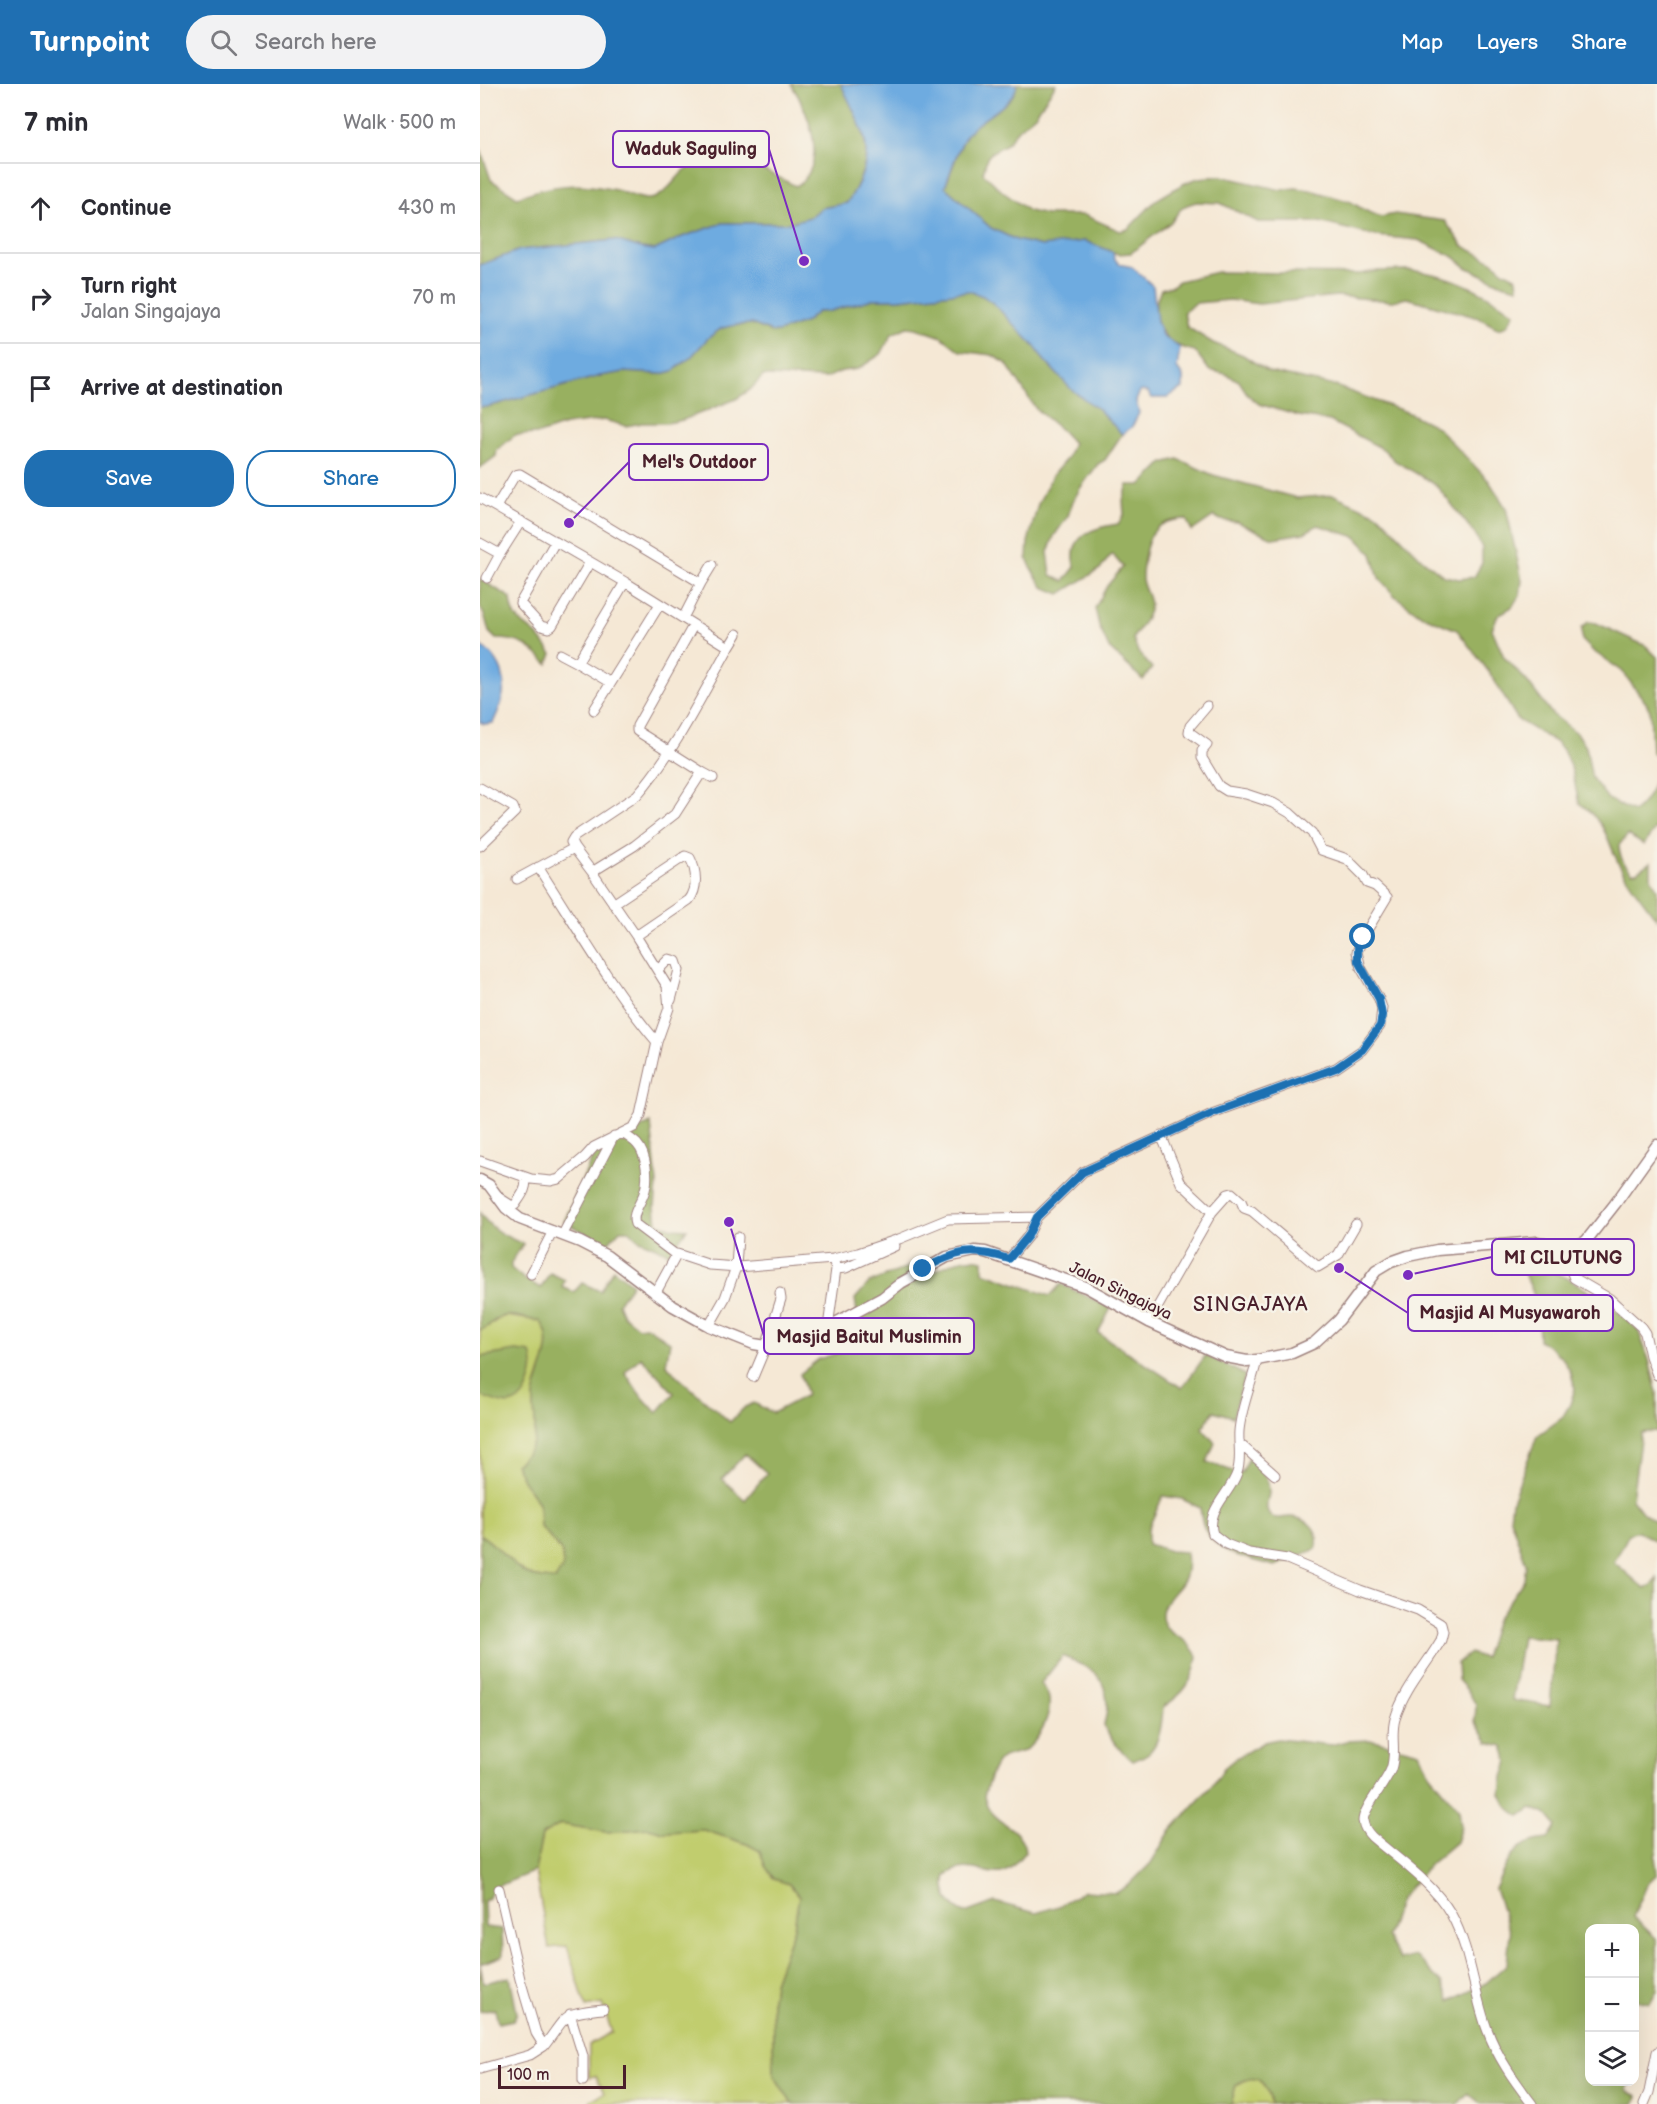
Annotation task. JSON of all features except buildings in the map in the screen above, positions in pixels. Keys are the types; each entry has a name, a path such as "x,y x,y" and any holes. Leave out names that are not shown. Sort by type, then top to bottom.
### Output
{"street":[{"path":"496,507 515,475 520,474 701,583"},
{"path":"480,498 625,582 729,647"},
{"path":"487,578 520,521"},
{"path":"555,542 519,603 541,627 552,626 591,562"},
{"path":"480,543 500,554"},
{"path":"683,618 712,565"},
{"path":"577,663 625,582"},
{"path":"594,710 660,604"},
{"path":"693,626 637,728 639,734 712,778"},
{"path":"669,1008 667,986 658,970 574,848 572,838 637,795 670,752 737,634"},
{"path":"560,654 611,683"},
{"path":"1009,1259 1028,1236 1037,1217 1083,1172 1212,1113 1336,1068 1362,1050 1382,1020 1379,999 1361,968 1357,952 1363,937 1387,897 1375,886 1367,883 1363,875 1347,859 1321,850 1312,833 1290,813 1273,803 1246,794 1227,791 1219,786 1202,758 1202,751 1207,745 1189,732 1190,726 1207,706"},
{"path":"592,872 634,846 675,814 702,772"},
{"path":"480,846 515,812 513,807 481,790"},
{"path":"517,879 574,848"},
{"path":"614,904 685,856 690,858 696,884 694,894 689,900 636,936"},
{"path":"538,867 626,1001 657,1042"},
{"path":"480,1161 525,1178 551,1181 559,1179 594,1147 634,1126 641,1115 657,1042 679,970 676,961 669,959 658,970"},
{"path":"618,1135 638,1145 648,1178 645,1192 635,1213 634,1224 676,1255 710,1265 736,1267 833,1258 858,1253 948,1219 1037,1217"},
{"path":"531,1274 618,1135"},
{"path":"1161,1135 1181,1183 1212,1212"},
{"path":"1657,1145 1586,1241 1578,1245 1572,1273 1575,1280 1610,1299 1641,1327 1645,1333 1657,1375"},
{"path":"501,1199 512,1206 515,1205 525,1189 527,1183 525,1178"},
{"name":"Jalan Singajaya","path":"480,1180 489,1185 512,1214 520,1219 558,1233 607,1256 655,1294 710,1326 748,1342 766,1346 783,1345 828,1327 864,1308 923,1269 947,1257 975,1251 1009,1259 1086,1287 1149,1322 1226,1357 1247,1361 1257,1360 1292,1353 1314,1343 1340,1320 1376,1271 1407,1256 1437,1250 1537,1242 1569,1247 1578,1245"},
{"path":"1149,1322 1212,1212 1226,1196 1232,1193 1241,1201 1244,1208 1252,1211 1318,1267 1338,1255 1356,1224"},
{"path":"710,1326 725,1298 736,1267 738,1237"},
{"path":"836,1269 846,1268 897,1245"},
{"path":"655,1294 676,1255"},
{"path":"828,1327 836,1269 833,1258"},
{"path":"753,1377 766,1346 781,1299 780,1293"},
{"path":"1257,1360 1239,1432 1238,1471 1232,1486 1217,1506 1211,1521 1213,1534 1227,1544 1249,1553 1287,1559 1360,1590 1418,1610 1441,1624 1442,1640 1406,1694 1395,1719 1394,1760 1363,1822 1372,1837 1421,1878 1450,1913 1471,1965 1476,1993 1496,2050 1516,2084 1532,2104"},
{"path":"1239,1443 1275,1475"},
{"path":"499,1889 520,1979 536,2033 544,2046"},
{"path":"480,2069 530,2055 544,2046 560,2023 570,2014 603,2009"},
{"path":"570,2014 583,2056 583,2081"},
{"path":"1644,2104 1653,2094 1657,2052"}],"green space":[{"path":"791,84 841,84 849,101 862,130 866,156 857,185 847,203 822,208 810,217 789,223 723,223 682,237 655,250 615,240 520,250 480,265 480,148 491,180 517,197 543,189 577,185 602,187 646,199 652,198 663,193 685,170 699,162 715,158 747,163 796,186 806,177 812,165 814,151 809,122"},
{"path":"1017,84 1056,84 1035,115 1017,130 1007,144 992,152 987,158 983,173 1003,192 1029,211 1047,215 1084,215 1120,231 1128,229 1156,200 1198,178 1221,176 1281,190 1295,188 1310,190 1351,202 1381,217 1395,214 1445,221 1463,246 1492,261 1503,271 1517,278 1518,288 1502,284 1466,267 1454,257 1418,240 1376,236 1319,222 1258,222 1220,203 1196,202 1187,205 1171,222 1131,253 1118,254 1085,241 1042,246 1016,240 991,228 945,187 967,134 1010,99"},
{"path":"1407,270 1436,275 1464,284 1514,313 1507,326 1499,329 1479,318 1407,298 1392,301 1337,296 1259,304 1230,300 1196,303 1184,312 1187,327 1213,343 1243,355 1269,372 1335,386 1409,413 1437,427 1489,481 1506,508 1522,580 1520,595 1512,607 1498,615 1492,629 1504,657 1526,680 1552,714 1578,734 1586,747 1592,778 1608,799 1633,812 1650,793 1657,768 1657,826 1644,845 1628,835 1619,845 1622,860 1632,872 1636,872 1651,862 1651,877 1657,889 1657,919 1635,891 1618,863 1603,828 1579,803 1572,771 1563,750 1557,743 1518,720 1489,672 1457,630 1421,615 1395,596 1379,578 1372,554 1356,537 1318,525 1304,533 1273,538 1237,522 1221,520 1214,516 1192,531 1186,519 1161,525 1151,535 1143,566 1142,581 1150,602 1148,614 1133,638 1138,652 1152,668 1143,680 1109,648 1099,626 1095,608 1107,586 1123,567 1112,554 1100,569 1060,594 1043,587 1033,572 1027,558 1028,542 1038,504 1052,476 1067,458 1073,443 1036,409 1006,363 992,355 960,351 942,337 907,327 892,334 881,354 858,369 842,371 826,378 763,376 750,390 736,399 683,420 626,426 604,420 565,425 539,434 515,435 497,450 496,456 480,468 480,407 600,376 624,372 661,374 673,371 722,328 752,324 771,332 778,332 806,322 817,312 830,311 873,299 899,299 969,291 983,296 994,304 1072,390 1098,409 1122,434 1105,460 1098,464 1081,487 1068,516 1054,536 1048,552 1051,575 1064,581 1075,567 1075,547 1079,540 1091,531 1118,524 1124,515 1123,500 1128,485 1141,485 1163,463 1178,459 1213,475 1297,498 1334,495 1379,515 1422,559 1444,576 1459,579 1474,577 1482,563 1482,548 1475,534 1436,485 1395,461 1383,449 1330,421 1299,416 1259,404 1248,395 1239,381 1226,374 1209,370 1195,351 1184,348 1166,337 1160,329 1155,311 1161,289 1179,281 1217,272 1360,274"},
{"path":"480,579 511,598 516,616 537,635 552,654 548,664 525,645 512,640 496,639 489,632 480,607"},
{"path":"1588,622 1596,623 1646,646 1657,657 1657,758 1652,752 1650,711 1646,703 1622,671 1593,651 1582,640 1582,628"},
{"path":"651,1123 657,1184 655,1207 657,1223 687,1229 669,1253 638,1239 628,1230 620,1230 607,1244 564,1222 595,1151"},
{"path":"480,1213 494,1228 523,1244 511,1263 511,1268 524,1279 541,1288 550,1273 565,1280 562,1287 574,1292 582,1283 600,1291 613,1269 632,1284 618,1303 623,1315 638,1327 646,1326 670,1342 666,1364 730,1422 745,1407 754,1403 773,1413 807,1395 800,1374 819,1359 841,1352 851,1342 848,1333 859,1327 855,1299 869,1283 911,1266 924,1277 953,1262 968,1259 983,1260 983,1272 1050,1296 1061,1284 1111,1308 1098,1333 1182,1388 1206,1355 1245,1375 1233,1417 1214,1411 1202,1428 1215,1443 1207,1462 1241,1474 1249,1458 1262,1470 1267,1481 1269,1493 1267,1507 1270,1515 1275,1518 1289,1517 1304,1520 1313,1527 1317,1537 1316,1549 1275,1566 1236,1555 1211,1539 1204,1526 1200,1508 1182,1499 1163,1496 1148,1529 1148,1544 1170,1551 1186,1552 1187,1564 1183,1579 1166,1601 1162,1618 1168,1630 1187,1643 1197,1656 1187,1686 1163,1707 1155,1745 1147,1754 1133,1761 1124,1753 1113,1741 1104,1725 1107,1699 1101,1681 1090,1669 1063,1656 1041,1683 1047,1694 1049,1710 1039,1734 1029,1747 1004,1756 998,1762 984,1796 988,1808 994,1815 1020,1838 1025,1852 1011,1867 1001,1873 968,1868 946,1875 946,1893 951,1903 965,1913 995,1902 1036,1913 1059,1906 1083,1891 1116,1893 1129,1885 1151,1863 1169,1833 1215,1782 1224,1768 1236,1758 1264,1742 1278,1739 1331,1745 1346,1741 1373,1740 1419,1752 1430,1775 1459,1810 1461,1827 1456,1842 1430,1864 1400,1899 1387,1937 1400,1960 1416,1956 1442,1984 1450,2001 1486,1983 1507,1964 1510,1933 1495,1889 1513,1854 1527,1844 1548,1839 1556,1826 1546,1814 1532,1808 1520,1816 1508,1808 1501,1794 1508,1761 1503,1746 1488,1742 1475,1721 1476,1705 1458,1680 1457,1663 1470,1653 1484,1658 1496,1620 1524,1580 1526,1564 1510,1518 1512,1501 1537,1436 1562,1418 1575,1389 1571,1373 1563,1359 1539,1340 1535,1299 1525,1276 1529,1261 1571,1280 1614,1308 1638,1330 1649,1360 1657,1393 1657,1433 1655,1431 1641,1433 1632,1499 1642,1512 1657,1523 1657,1542 1638,1531 1629,1534 1614,1562 1645,1589 1657,1578 1657,1849 1655,1857 1657,1874 1648,1883 1633,1917 1657,1939 1657,1990 1650,2003 1639,2001 1639,1924 1585,1924 1585,2086 1628,2086 1627,2091 1638,2096 1635,2104 1481,2104 1468,2093 1458,2104 1271,2104 1264,2085 1256,2079 1250,2079 1236,2085 1231,2104 792,2104 774,2075 772,1999 774,1983 794,1928 799,1896 789,1884 774,1879 765,1866 760,1851 747,1844 704,1830 664,1832 649,1828 606,1832 561,1824 542,1835 535,1871 493,1888 489,1898 484,1901 485,1927 502,1929 503,1956 480,1964 480,1535 518,1568 532,1576 555,1580 563,1567 562,1552 540,1526 539,1503 515,1464 532,1446 535,1427 534,1397 548,1339 540,1321 505,1316 498,1318 480,1330","holes":["641,1357 674,1393 657,1413 638,1392 625,1372","745,1454 767,1473 745,1500 722,1479","1522,1636 1556,1639 1550,1706 1512,1700"]},
{"path":"506,1316 540,1321 548,1339 534,1397 535,1427 532,1446 516,1464 525,1483 539,1503 540,1526 562,1552 563,1567 555,1580 535,1577 525,1572 480,1535 480,1396 485,1358 480,1357 480,1330"},
{"path":"516,1351 531,1353 533,1366 527,1389 519,1400 509,1404 480,1396 480,1357"},
{"path":"561,1824 606,1832 649,1828 664,1832 704,1830 761,1851 765,1866 789,1884 799,1896 794,1928 774,1983 772,1999 774,2075 792,2104 590,2104 591,2100 604,2093 596,2076 589,2077 589,2045 612,2032 602,2004 586,2007 567,1946 549,1948 535,1871 542,1835"},
{"path":"480,1965 484,1983 510,1977 517,2013 513,2020 498,2023 495,2009 480,2012"},
{"path":"1250,2078 1263,2083 1271,2104 1231,2104 1236,2085"}],"water":[{"path":"841,84 1017,84 1010,99 967,134 945,187 991,228 1016,240 1042,246 1085,241 1113,252 1119,264 1132,267 1153,286 1157,321 1162,335 1180,348 1177,368 1183,377 1183,388 1166,398 1151,398 1148,392 1140,391 1136,401 1139,413 1132,427 1122,434 1098,409 1072,390 994,304 983,296 969,291 899,299 873,299 830,311 817,312 806,322 778,332 752,324 722,328 673,371 661,374 624,372 600,376 480,407 480,265 520,250 615,240 655,250 682,237 723,223 789,223 810,217 822,208 847,203 864,170 866,156 862,130"},
{"path":"480,645 497,662 504,681 502,701 493,723 484,724 480,722"}],"place":[{"name":"Waduk Saguling","path":"804,261"},
{"name":"Mel's Outdoor","path":"569,523"},
{"name":"Masjid Baitul Muslimin","path":"729,1222"},
{"name":"Masjid Al Musyawaroh","path":"1339,1268"},
{"name":"MI CILUTUNG","path":"1408,1275"}],"district":[{"name":"SINGAJAYA","path":"1251,1304"}],"route":[{"path":"923,1269 947,1257 975,1251 1009,1259 1028,1236 1037,1217 1083,1172 1212,1113 1336,1068 1362,1050 1382,1020 1379,999 1358,961 1358,947 1363,937"}]}
